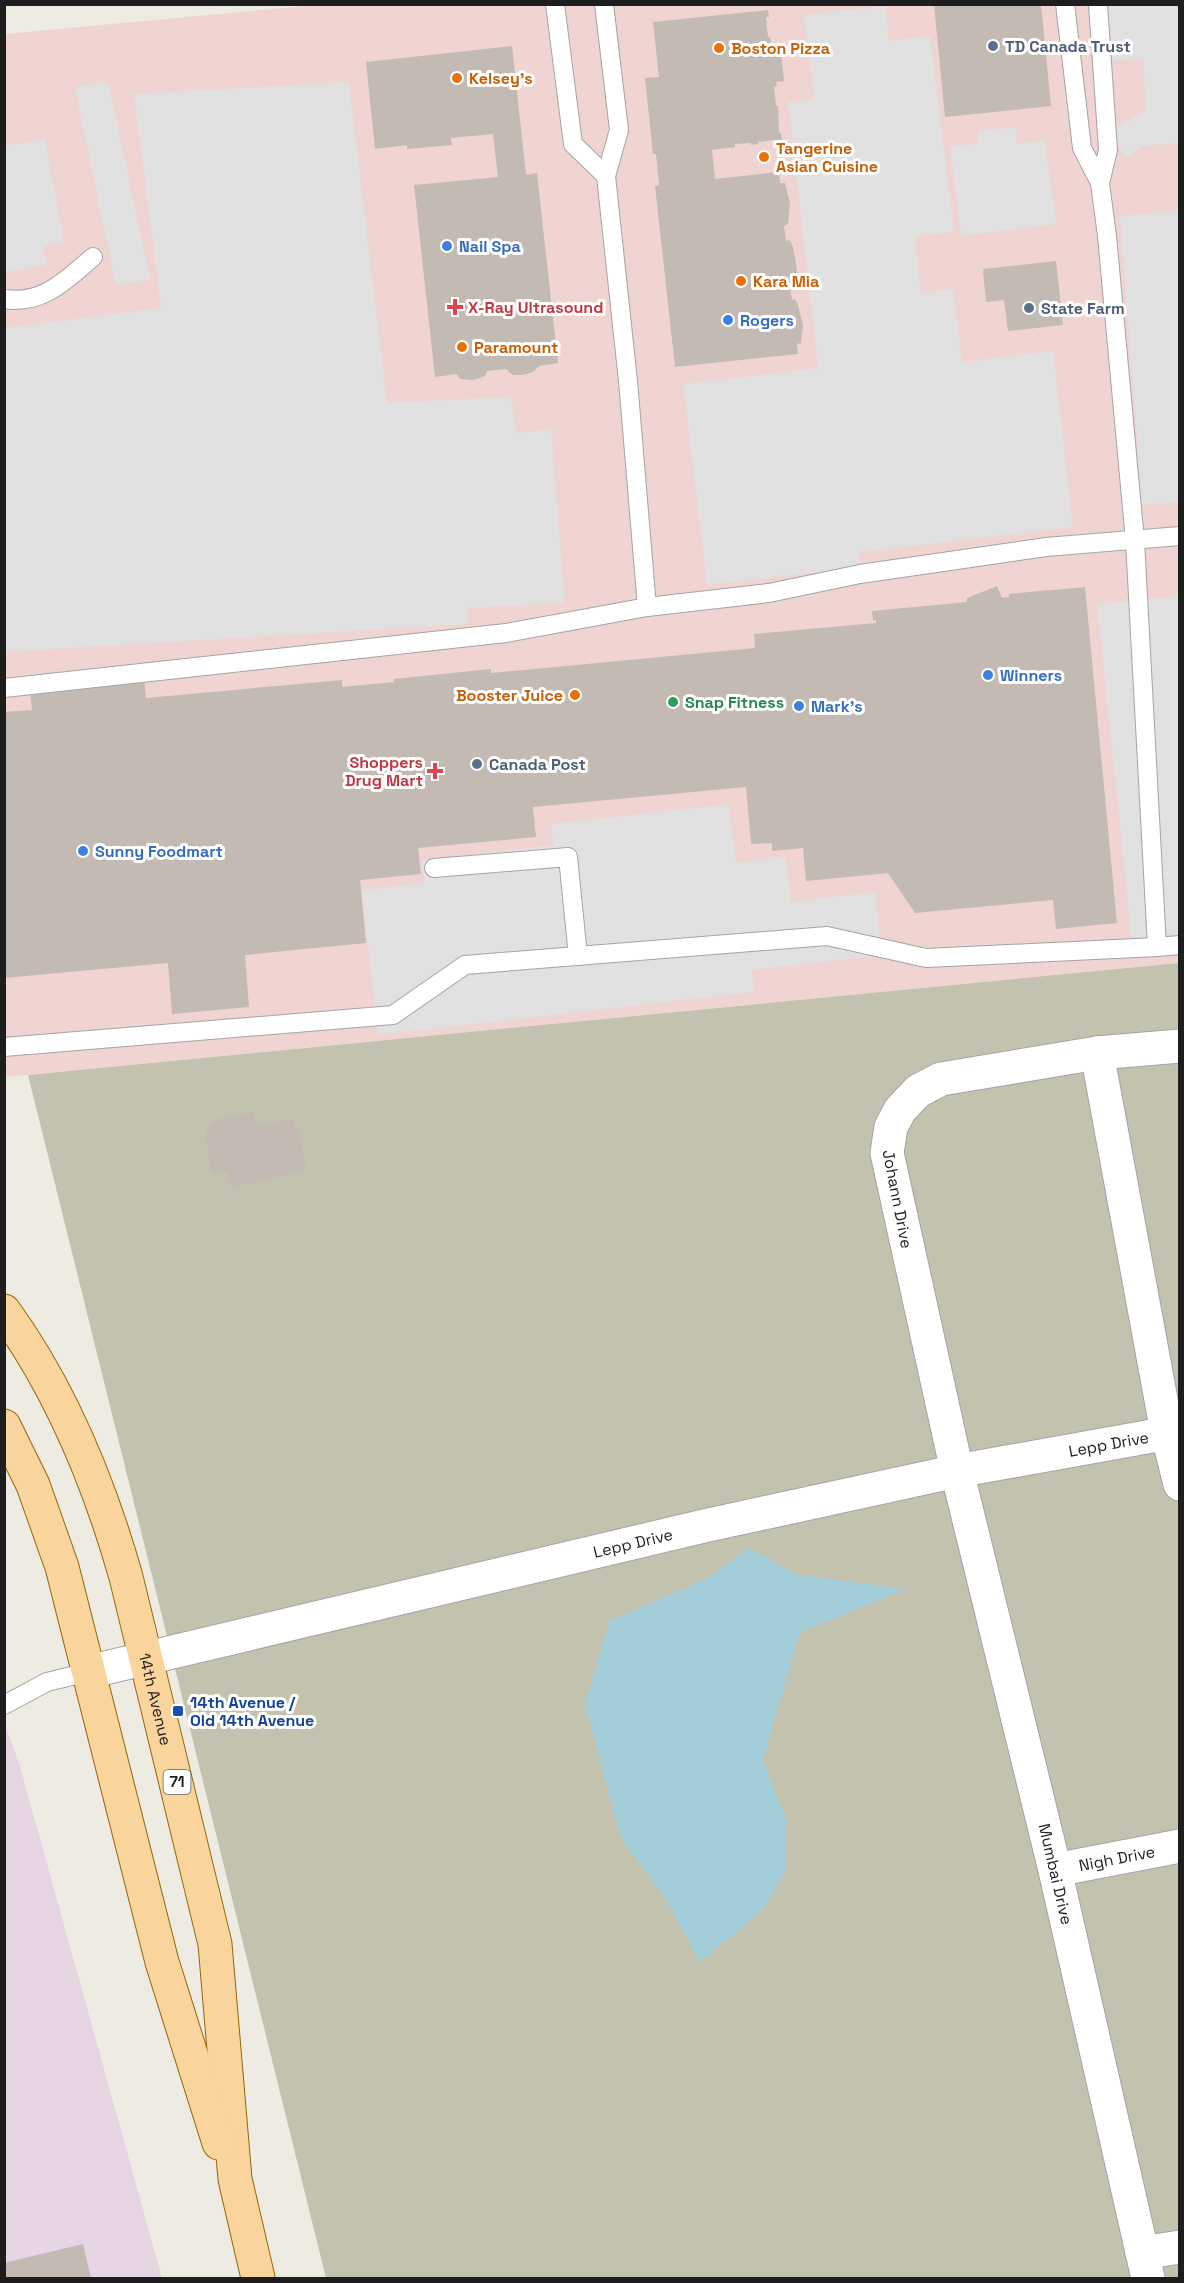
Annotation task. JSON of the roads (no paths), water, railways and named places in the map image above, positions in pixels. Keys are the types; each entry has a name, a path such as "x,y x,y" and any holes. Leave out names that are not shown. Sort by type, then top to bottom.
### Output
{"main road":[{"name":"14th Avenue","path":"4,1311 18,1330 61,1403 81,1445 111,1525 146,1658 215,1944 235,2179 258,2278"},
{"name":"14th Avenue","path":"4,1426 33,1485 62,1567 162,1962 243,2219"}],"street":[{"name":"Johann Drive","path":"957,1471 888,1159 888,1140 896,1115 923,1087 941,1079 1097,1053 1179,1046"},
{"path":"1097,1053 1173,1431 1179,1484"},
{"name":"Lepp Drive","path":"88,1672 704,1526 957,1471 1173,1431"},
{"name":"Mumbai Drive","path":"957,1471 1055,1870 1145,2266"},
{"name":"Nigh Drive","path":"1055,1870 1179,1846"},
{"path":"1145,2266 1179,2247"}],"lane":[{"path":"555,4 573,144 606,176"},
{"path":"604,4 619,130 606,176 630,404 647,608"},
{"path":"1065,4 1082,148 1100,183 1107,237 1136,541 1157,947"},
{"path":"1098,4 1108,150 1100,183"},
{"path":"4,299 38,297 56,289 93,256"},
{"path":"4,688 506,633 647,608 769,593 860,574 1046,547 1179,536"},
{"path":"434,868 568,857 578,956"},
{"path":"4,1047 393,1015 465,965 827,936 926,958 1179,945"},
{"path":"4,1705 47,1682 88,1672"}],"water":[{"path":"749,1548 798,1575 906,1589 800,1632 763,1759 785,1818 785,1871 764,1909 700,1962 666,1900 621,1839 585,1705 609,1621 708,1578"}],"place":[{"name":"TD Canada Trust","path":"993,46"},
{"name":"Boston Pizza","path":"719,48"},
{"name":"Kelsey's","path":"457,78"},
{"name":"Tangerine Asian Cuisine","path":"764,157"},
{"name":"Nail Spa","path":"447,246"},
{"name":"Kara Mia","path":"741,281"},
{"name":"X-Ray Ultrasound","path":"455,307"},
{"name":"State Farm","path":"1029,308"},
{"name":"Rogers","path":"728,320"},
{"name":"Paramount","path":"462,347"},
{"name":"Winners","path":"988,675"},
{"name":"Booster Juice","path":"575,695"},
{"name":"Snap Fitness","path":"673,702"},
{"name":"Mark's","path":"799,706"},
{"name":"Canada Post","path":"477,764"},
{"name":"Shoppers Drug Mart","path":"435,771"},
{"name":"Sunny Foodmart","path":"83,851"},
{"name":"14th Avenue / Old 14th Avenue","path":"178,1711"}]}
